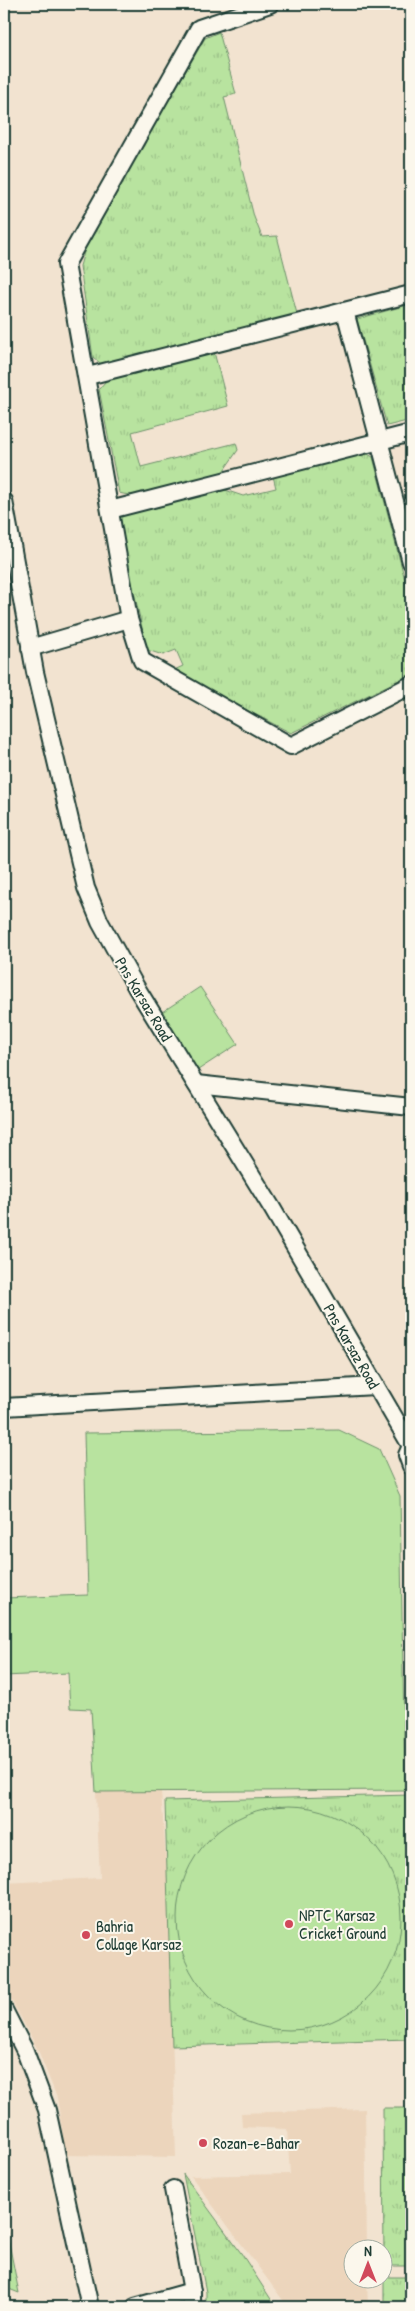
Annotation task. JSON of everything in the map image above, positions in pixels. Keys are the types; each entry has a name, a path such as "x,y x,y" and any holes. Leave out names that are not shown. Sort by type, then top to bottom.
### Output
{"street":[{"path":"270,4 199,28 66,264 88,376 129,620 142,661 292,746 411,684"},
{"path":"88,376 411,294"},
{"path":"345,311 411,562"},
{"path":"110,510 411,433"},
{"name":"Pns Karsaz Road","path":"4,501 30,648 86,888 100,922 136,987 272,1208 411,1446"},
{"path":"30,648 129,620"},
{"path":"196,1084 411,1107"},
{"path":"4,1407 375,1386"},
{"path":"411,1446 407,1455 411,1466"},
{"path":"4,2010 25,2051 46,2110 90,2307"},
{"path":"135,2307 192,2299 173,2189"}],"shaded area":[{"name":"Bahria Collage Karsaz","path":"161,1791 167,1876 176,2157 66,2155 57,2098 38,2050 4,1986 4,1883 100,1878 96,1792"},
{"path":"365,2109 367,2238 342,2238 342,2288 367,2288 368,2307 288,2307 191,2176 290,2174 287,2129 242,2127 241,2113"}],"green space":[{"path":"219,32 236,94 224,97 254,217 262,237 277,236 297,314 101,364 93,357 80,266 87,242 205,38"},
{"path":"411,304 411,420 387,426 357,319"},
{"path":"214,352 228,406 132,432 141,467 236,443 238,450 222,473 155,492 129,495 119,493 99,389 112,378"},
{"path":"366,453 373,457 411,603 411,674 291,733 172,671 183,666 176,650 163,655 147,650 117,516 225,490 243,496 276,488 273,476"},
{"path":"200,987 238,1044 198,1070 159,1014"},
{"path":"339,1430 379,1449 400,1496 405,1790 96,1792 91,1709 70,1708 68,1673 4,1676 4,1598 88,1595 84,1433"},
{"name":"NPTC Karsaz Cricket Ground","path":"411,1795 409,2039 172,2046 165,1801"},
{"name":"NPTC Karsaz Cricket Ground","path":"278,1806 300,1806 332,1814 342,1819 360,1831 376,1847 393,1875 399,1896 401,1918 399,1940 393,1961 376,1989 360,2005 332,2022 300,2030 278,2030 246,2022 236,2017 218,2005 202,1989 185,1961 177,1929 177,1907 185,1875 190,1865 202,1847 218,1831 246,1814"},
{"path":"383,2108 409,2108 411,2266 392,2266 392,2238 384,2238"},
{"path":"183,2174 241,2253 276,2307 206,2307 206,2292"},
{"path":"4,2218 19,2293 4,2287"},
{"path":"392,2277 411,2277 411,2307 384,2307 384,2288 392,2288"}],"place":[{"name":"NPTC Karsaz Cricket Ground","path":"289,1924"},
{"name":"Bahria Collage Karsaz","path":"86,1935"},
{"name":"Rozan-e-Bahar","path":"203,2143"}]}
